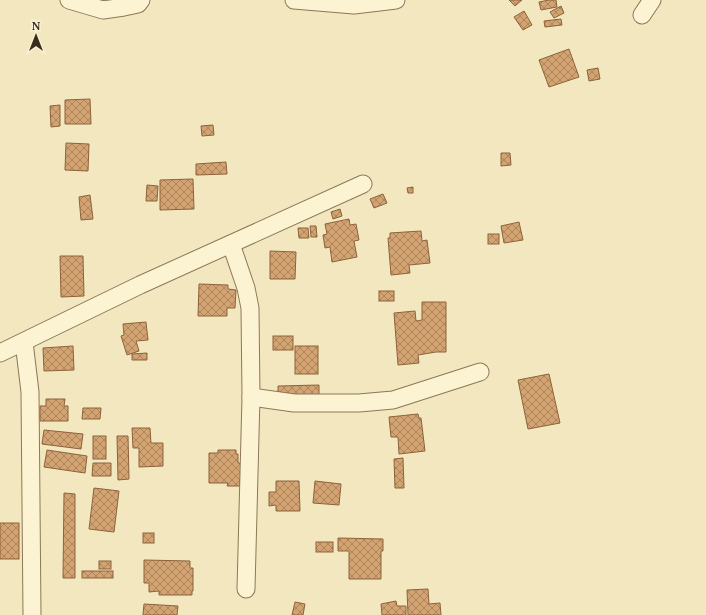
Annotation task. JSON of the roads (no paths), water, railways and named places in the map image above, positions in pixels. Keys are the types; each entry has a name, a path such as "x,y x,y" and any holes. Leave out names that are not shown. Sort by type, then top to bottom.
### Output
{"street":[{"path":"69,0 103,10 131,6 138,4 141,0"},
{"path":"294,0 354,5 396,0"},
{"path":"642,15 652,0"},
{"path":"0,353 140,285 363,184"},
{"path":"231,244 246,288 250,308 251,398 246,588"},
{"path":"24,342 30,392 32,615"},
{"path":"251,398 294,403 359,403 393,400 480,372"}]}
